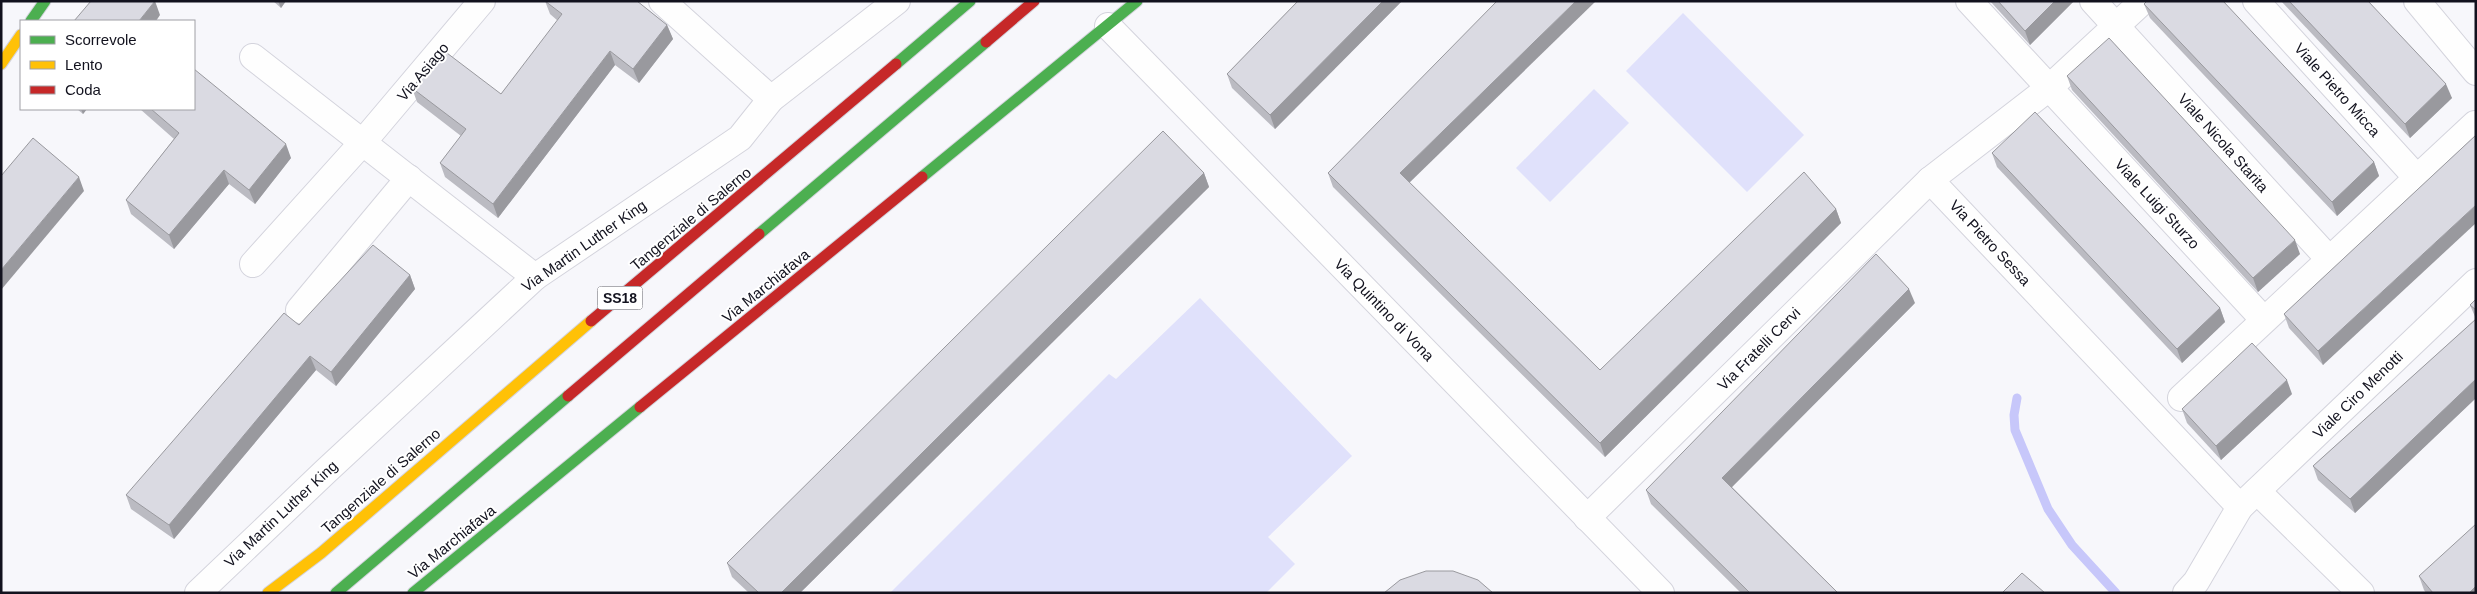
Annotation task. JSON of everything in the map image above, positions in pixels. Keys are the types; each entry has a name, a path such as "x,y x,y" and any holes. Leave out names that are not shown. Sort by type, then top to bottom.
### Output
{"main road":[{"path":"32,20 45,1"},
{"name":"Tangenziale di Salerno","path":"268,593 321,553 477,418 970,1"},
{"name":"SS18","path":"336,593 1034,1"},
{"name":"Via Marchiafava","path":"413,593 1137,1"},
{"path":"1,64 20,37"}],"street":[{"name":"Via Asiago","path":"253,264 363,142 482,1"},
{"path":"662,1 771,99"},
{"name":"Via Martin Luther King","path":"198,593 535,277 740,138 771,99 897,1"},
{"name":"Viale Luigi Sturzo","path":"1969,1 2264,320"},
{"name":"Viale Nicola Starita","path":"2093,1 2329,259"},
{"path":"1930,180 2049,88 2143,1"},
{"name":"Viale Pietro Micca","path":"2256,1 2417,178"},
{"path":"2417,1 2476,72"},
{"name":"Via Quintino di Vona","path":"1108,26 1661,593"},
{"path":"253,57 535,277"},
{"path":"2181,398 2475,124"},
{"path":"299,310 409,178"},
{"name":"Via Fratelli Cervi","path":"1587,518 1930,180"},
{"name":"Via Pietro Sessa","path":"1930,180 2248,499 2361,593"},
{"name":"Viale Ciro Menotti","path":"2191,587 2248,499 2476,282"}],"shaded area":[{"path":"1683,13 1804,135 1747,192 1626,71"},
{"path":"1594,89 1629,123 1550,202 1516,168"},
{"path":"1200,298 1352,456 1268,537 1295,564 1266,593 890,593 1109,374 1116,379"}],"building":[{"path":"91,1 155,1 140,20 75,20"},
{"path":"545,1 637,1 667,25 633,69 610,51 493,204 440,163 466,129 412,88 443,50 501,94 562,14"},
{"path":"1298,1 1383,1 1270,115 1227,74"},
{"path":"1497,1 1576,1 1400,173 1600,370 1804,172 1836,209 1600,443 1328,173"},
{"path":"1998,1 2055,1 2025,31"},
{"path":"2147,1 2223,1 2374,162 2332,202 2144,4"},
{"path":"2289,1 2368,1 2446,84 2405,124"},
{"path":"2109,38 2295,240 2253,278 2067,76"},
{"path":"195,70 286,144 249,190 224,170 169,235 126,200 179,133 152,110 195,110"},
{"path":"2035,112 2220,308 2177,349 1992,153"},
{"path":"1163,131 1204,173 781,593 759,593 727,563"},
{"path":"2476,135 2476,205 2318,351 2284,314"},
{"path":"33,138 79,177 1,270 1,176"},
{"path":"373,245 410,275 331,372 310,356 169,525 126,495 284,313 299,325"},
{"path":"1876,254 1909,289 1722,478 1838,593 1750,593 1646,490"},
{"path":"2476,299 2476,310 2470,305"},
{"path":"2476,319 2476,379 2350,499 2313,466"},
{"path":"2252,343 2287,380 2216,446 2182,409"},
{"path":"2476,524 2476,586 2469,593 2433,593 2419,576"},
{"path":"1426,571 1453,571 1478,580 1493,593 1384,593 1400,580"},
{"path":"2022,573 2045,593 2002,593"}],"waterway":[{"path":"2017,398 2014,415 2015,430 2048,509 2072,545 2116,593"}],"traffic: fast":[{"path":"32,20 45,1"},
{"path":"896,64 970,1"},
{"path":"922,177 1137,1"},
{"path":"759,234 986,42"},
{"path":"336,593 568,396"},
{"path":"413,593 640,407"}],"traffic: slow":[{"path":"1,64 20,36"},
{"path":"268,593 321,553 591,321"}],"traffic: jam":[{"path":"986,42 1034,1"},
{"path":"591,321 896,64"},
{"path":"640,407 922,177"},
{"path":"568,396 759,234"}]}
